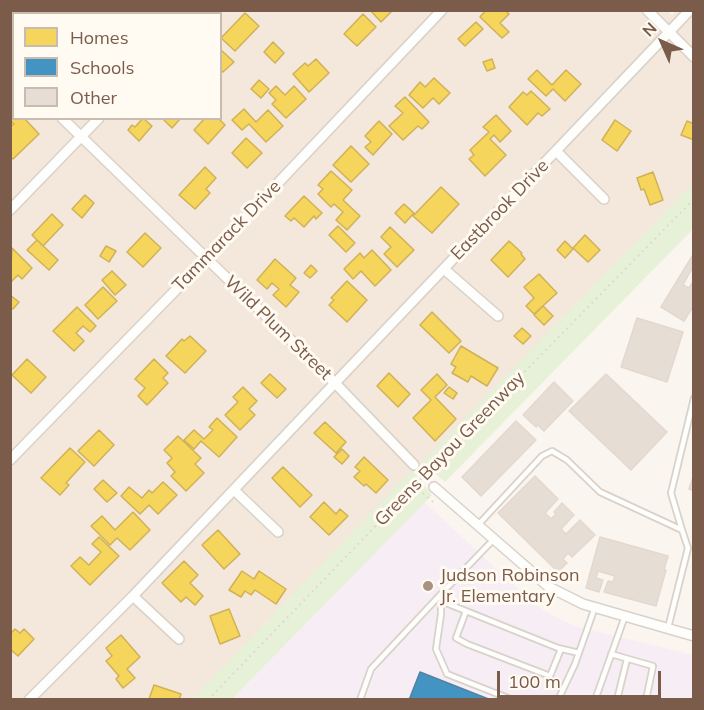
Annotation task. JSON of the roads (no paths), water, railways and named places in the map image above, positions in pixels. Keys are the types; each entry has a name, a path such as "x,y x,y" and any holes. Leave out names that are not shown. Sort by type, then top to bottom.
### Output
{"street":[{"name":"Tammarack Drive","path":"10,460 206,259 442,10"},
{"path":"647,10 693,57"},
{"name":"Eastbrook Drive","path":"30,699 133,596 690,10"},
{"name":"Wild Plum Street","path":"64,120 334,383 414,465"},
{"path":"10,210 97,120"},
{"name":"Eastbrook Drive","path":"555,152 604,199"},
{"name":"Eastbrook Drive","path":"444,268 498,316"},
{"path":"435,487 549,587 583,604 693,636"},
{"path":"234,490 278,532"},
{"path":"133,596 179,639"}],"lane":[{"path":"668,628 688,548 671,493 693,398"},
{"path":"478,525 542,456 552,451 567,460 600,492 682,530"},
{"path":"360,699 371,669 494,539"},
{"path":"441,594 441,614 436,649 447,674 513,699"},
{"path":"441,601 561,649 579,653"},
{"path":"558,699 596,608"},
{"path":"466,611 456,638 467,644 550,676 561,649"},
{"path":"595,699 625,616"},
{"path":"611,654 653,666 646,699"},
{"path":"617,699 627,659"}],"place":[{"name":"Judson Robinson Jr. Elementary","path":"428,586"}]}
